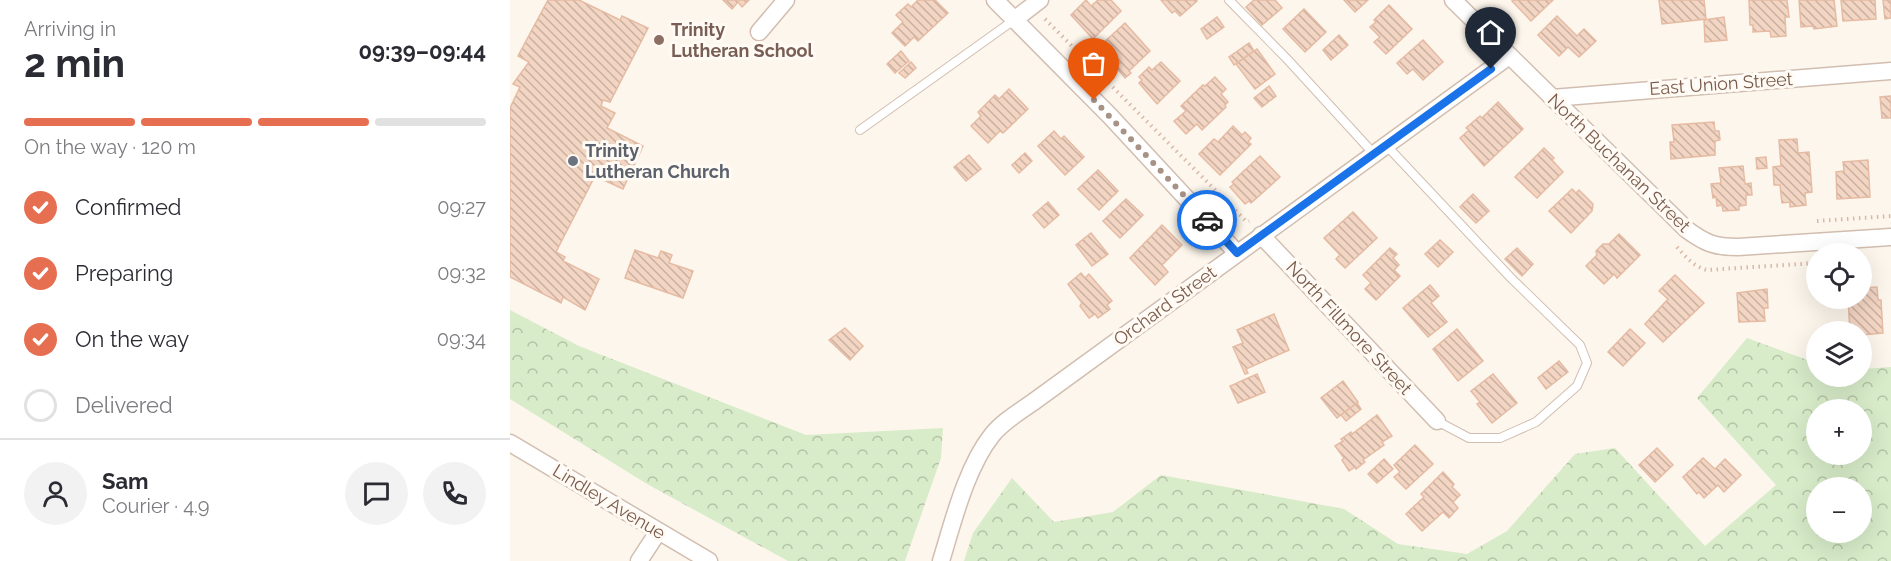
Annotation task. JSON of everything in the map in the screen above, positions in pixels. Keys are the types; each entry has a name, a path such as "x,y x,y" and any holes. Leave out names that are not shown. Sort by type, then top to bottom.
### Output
{"street":[{"path":"759,32 786,0"},
{"path":"995,0 1110,116 1237,253"},
{"name":"North Buchanan Street","path":"1454,0 1686,229 1701,240 1718,247 1738,247 1891,237"},
{"path":"1014,20 1040,7"},
{"name":"Orchard Street","path":"941,561 966,486 979,456 993,434 1261,235 1509,56"},
{"name":"East Union Street","path":"1552,98 1891,71"},
{"name":"North Fillmore Street","path":"1261,235 1437,421"},
{"name":"Lindley Avenue","path":"510,443 709,561"},
{"path":"639,561 658,532"}],"lane":[{"path":"1229,0 1580,345 1587,363 1577,386 1536,422 1500,438 1469,438 1437,421"},
{"path":"860,130 1014,20"}],"path":[{"path":"1040,7 1246,222 1256,216"},
{"path":"1811,222 1891,216"},
{"path":"1677,247 1692,263 1707,270 1806,264"}],"green space":[{"path":"510,310 579,346 806,435 943,428 941,458 905,561 788,561 647,484 510,399"},
{"path":"1747,338 1806,359 1806,387 1872,387 1872,368 1891,367 1891,561 964,561 973,533 1012,478 1054,522 1113,512 1161,475 1344,509 1398,544 1467,554 1507,531 1575,454 1615,448 1705,546 1776,485 1697,398"}],"building":[{"name":"Trinity Lutheran Church","path":"548,0 579,0 620,20 622,16 648,28 610,102 603,100 601,106 615,113 607,128 643,146 623,189 595,176 556,252 565,257 563,261 599,279 585,310 563,297 561,303 510,277 510,108 520,87 513,84 529,62 518,56"},
{"path":"723,0 749,0 742,7 738,2 732,9"},
{"path":"918,0 935,0 948,13 918,41 914,37 905,46 892,33 903,22 896,15 908,4 911,7"},
{"path":"1086,0 1091,6 1098,0 1111,0 1121,11 1093,39 1071,15"},
{"path":"1161,0 1197,1 1180,16 1175,11 1172,13"},
{"path":"1254,0 1275,0 1282,8 1262,25 1246,7"},
{"path":"1344,0 1368,0 1355,12"},
{"path":"1553,0 1531,21 1512,1"},
{"path":"1659,0 1704,0 1706,19 1662,24"},
{"path":"1749,0 1787,0 1789,17 1785,17 1786,36 1771,37 1770,31 1753,32 1753,25 1750,25"},
{"path":"1799,0 1834,0 1837,26 1814,29 1813,26 1801,27"},
{"path":"1841,0 1875,0 1876,19 1843,21"},
{"path":"1883,0 1891,0 1891,18 1885,19"},
{"path":"1389,5 1412,29 1386,54 1374,42 1380,37 1370,27"},
{"path":"1304,9 1326,32 1305,52 1283,29"},
{"path":"1557,16 1577,36 1584,29 1596,41 1579,57 1568,47 1559,56 1538,35"},
{"path":"1217,17 1224,27 1207,39 1201,29"},
{"path":"1724,17 1727,40 1705,42 1704,20"},
{"path":"1125,23 1150,51 1129,71 1131,73 1125,78 1116,67 1120,63 1102,44"},
{"path":"1339,35 1348,45 1331,60 1323,50"},
{"path":"1423,40 1443,62 1423,80 1413,69 1407,74 1397,63"},
{"path":"1249,43 1254,51 1234,65 1229,57"},
{"path":"1257,49 1275,74 1255,89 1236,64"},
{"path":"901,51 909,61 895,73 887,64"},
{"path":"911,62 916,68 905,78 899,73"},
{"path":"1161,62 1180,81 1157,104 1139,83 1142,80 1139,77 1149,67 1152,70"},
{"path":"1215,77 1226,89 1221,94 1228,102 1226,107 1202,130 1197,124 1186,134 1174,121 1186,111 1181,106"},
{"path":"1269,86 1276,96 1262,107 1254,98"},
{"path":"1009,89 1028,109 1003,133 1000,131 988,143 971,126 981,116 978,112 995,95 999,99"},
{"path":"1891,96 1891,118 1882,118 1880,97"},
{"path":"1498,102 1523,129 1484,166 1460,138 1469,130 1466,128 1480,116 1482,118"},
{"path":"1714,122 1715,131 1719,131 1720,140 1715,141 1715,155 1671,159 1670,142 1674,142 1672,125"},
{"path":"1233,126 1242,135 1245,132 1251,138 1248,142 1251,144 1220,175 1199,154 1214,139 1218,142"},
{"path":"1054,131 1061,139 1064,136 1084,157 1065,175 1038,146"},
{"path":"1797,139 1798,153 1809,152 1812,192 1805,193 1806,205 1790,207 1790,202 1782,203 1780,185 1774,185 1773,167 1781,166 1779,140"},
{"path":"1544,148 1563,172 1537,198 1515,177"},
{"path":"1025,153 1032,161 1019,173 1012,165"},
{"path":"969,155 981,169 966,181 954,167"},
{"path":"1260,156 1280,177 1251,203 1249,201 1245,204 1230,187 1234,184 1232,182"},
{"path":"1766,157 1767,168 1757,169 1756,158"},
{"path":"1868,160 1870,197 1837,199 1836,172 1844,171 1843,162"},
{"path":"1743,166 1745,184 1751,183 1752,195 1746,195 1746,205 1739,206 1739,210 1723,211 1722,205 1717,206 1716,197 1713,198 1711,184 1721,183 1719,168"},
{"path":"1098,170 1118,191 1099,210 1078,189"},
{"path":"1572,189 1576,193 1579,190 1593,204 1592,211 1571,233 1549,211"},
{"path":"1473,194 1489,211 1476,223 1460,207"},
{"path":"1126,199 1143,215 1120,238 1103,221"},
{"path":"1048,202 1059,215 1044,228 1033,215"},
{"path":"1353,212 1377,238 1345,268 1336,259 1340,255 1324,238"},
{"path":"1162,225 1182,245 1162,265 1168,272 1155,285 1130,258"},
{"path":"1091,233 1108,254 1092,266 1076,245"},
{"path":"1619,234 1640,255 1617,278 1614,274 1604,284 1586,266 1597,255 1596,251 1603,244 1609,244"},
{"path":"1440,240 1453,252 1438,267 1425,254"},
{"path":"1390,248 1397,254 1393,258 1399,265 1394,270 1400,276 1376,300 1365,289 1371,283 1363,275"},
{"path":"1517,248 1533,264 1522,276 1505,259"},
{"path":"635,250 658,258 661,251 672,255 669,263 693,271 683,298 625,278"},
{"path":"1081,273 1085,278 1089,274 1112,301 1107,305 1110,309 1098,318 1095,314 1089,318 1080,306 1082,303 1068,284"},
{"path":"1675,275 1704,303 1663,342 1645,324 1668,299 1659,291"},
{"path":"1430,285 1439,296 1431,303 1447,322 1428,337 1403,308"},
{"path":"1872,287 1877,287 1878,300 1881,300 1883,333 1872,334 1872,321 1849,321 1849,309 1872,309"},
{"path":"1767,289 1768,308 1764,308 1765,321 1739,322 1737,293"},
{"path":"1274,314 1289,350 1246,369 1248,373 1245,374 1233,347 1243,343 1237,330"},
{"path":"845,328 863,346 850,360 829,340"},
{"path":"1457,329 1483,361 1458,381 1433,349"},
{"path":"1630,329 1645,343 1623,366 1608,352"},
{"path":"1559,361 1568,372 1546,389 1538,378"},
{"path":"1257,374 1265,392 1238,403 1230,386"},
{"path":"1493,374 1517,403 1492,423 1477,404 1480,402 1471,391"},
{"path":"1343,381 1358,402 1337,418 1321,398"},
{"path":"1357,403 1361,409 1346,421 1341,415"},
{"path":"1377,415 1392,436 1382,442 1384,445 1363,460 1365,462 1349,471 1342,460 1344,458 1335,446 1343,441 1341,439 1351,432 1352,434"},
{"path":"1415,445 1433,464 1406,489 1394,477 1400,472 1394,465"},
{"path":"1657,448 1673,465 1655,482 1639,465"},
{"path":"1703,458 1715,469 1725,459 1741,475 1724,492 1718,485 1704,498 1699,492 1697,494 1683,477"},
{"path":"1384,459 1393,469 1377,483 1368,474"},
{"path":"1443,472 1460,495 1453,502 1458,508 1449,518 1443,512 1422,531 1406,514 1424,497 1421,494"}],"way so far":[{"path":"1094,100 1207,220"}],"place":[{"name":"Trinity Lutheran School","path":"659,40"},
{"name":"Trinity Lutheran Church","path":"573,161"}],"route":[{"path":"1207,220 1237,253 1491,69"}]}
